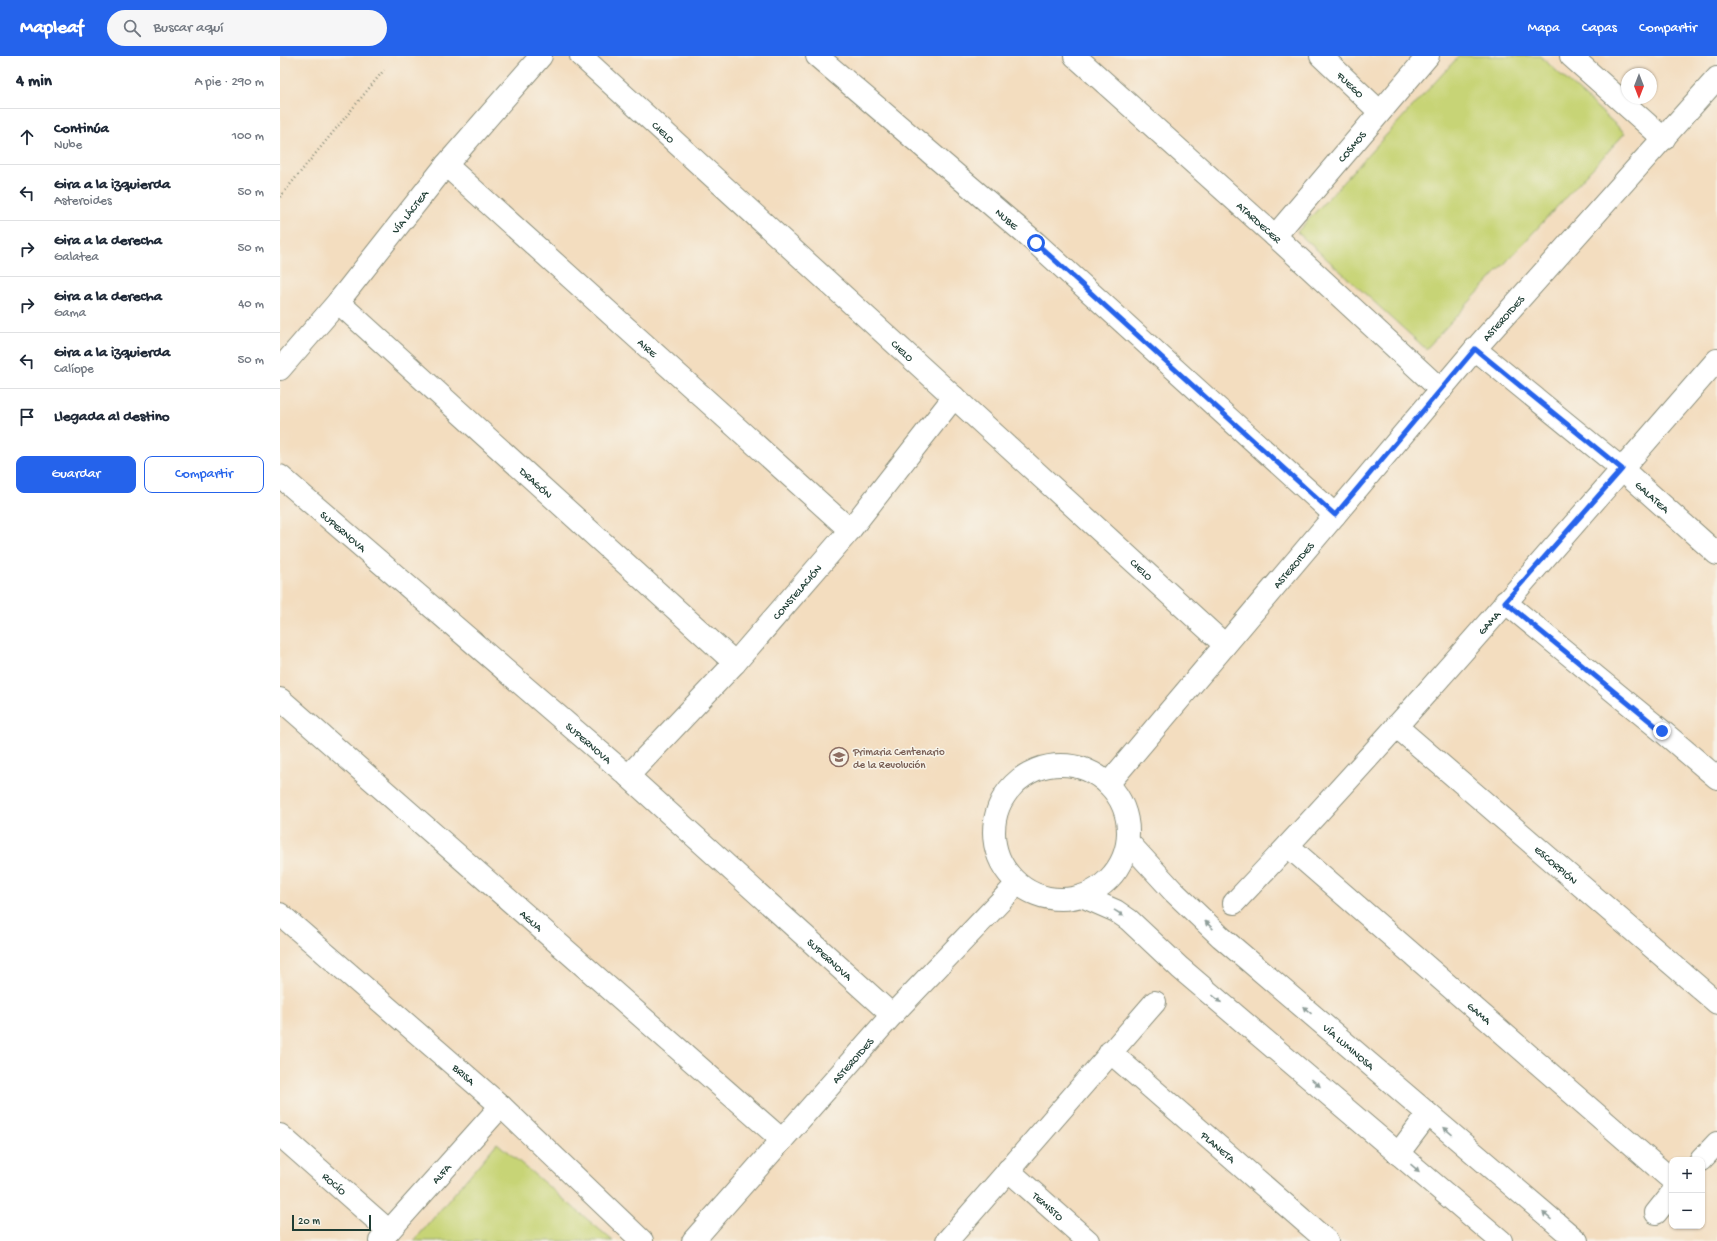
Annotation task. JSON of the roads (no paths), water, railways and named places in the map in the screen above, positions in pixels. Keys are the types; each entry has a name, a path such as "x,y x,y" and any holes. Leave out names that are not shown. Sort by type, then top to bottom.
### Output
{"street":[{"name":"VÍA LÁCTEA","path":"280,369 338,302 446,164 541,56"},
{"name":"CIELO","path":"581,56 766,225 817,274 1225,645"},
{"name":"NUBE","path":"817,56 1036,243 1335,515"},
{"name":"ATARDECER","path":"1075,56 1275,236 1441,390"},
{"name":"FUEGO","path":"1321,56 1380,112"},
{"name":"COSMOS","path":"1275,236 1428,56"},
{"path":"1571,56 1664,139"},
{"name":"ASTEROIDES","path":"1108,784 1475,349 1717,78"},
{"name":"AIRE","path":"446,164 850,530"},
{"name":"DRAGÓN","path":"338,302 735,664"},
{"name":"GALATEA","path":"1475,349 1622,469 1717,554"},
{"name":"GAMA","path":"1234,903 1288,846 1396,726 1717,360"},
{"name":"CONSTELACIÓN","path":"628,776 735,664 850,530 954,397"},
{"name":"SUPERNOVA","path":"280,476 628,776 892,1015"},
{"path":"1505,602 1717,778"},
{"name":"AGUA","path":"280,699 782,1140"},
{"name":"ESCORPIÓN","path":"1396,726 1717,1003"},
{"path":"1066,765 1089,770 1108,784 1120,797 1128,819 1129,843 1121,865 1105,885 1084,897 1061,900 1037,896 1017,884 1001,864 993,841 995,818 1004,796 1020,778 1042,767 1066,765"},
{"name":"VÍA LUMINOSA","path":"1129,843 1168,886 1221,937 1577,1241"},
{"name":"GAMA","path":"1288,846 1669,1177"},
{"name":"ASTEROIDES","path":"693,1241 892,1015 1017,884"},
{"path":"1084,897 1116,911 1129,920 1180,968 1501,1241"},
{"name":"BRISA","path":"280,914 501,1106 642,1241"},
{"path":"947,1241 1155,1002"},
{"name":"PLANETA","path":"1110,1052 1327,1241"},
{"name":"ALFA","path":"384,1236 501,1106"},
{"path":"1398,1154 1428,1114"},
{"name":"ROCÍO","path":"280,1135 384,1236"},
{"path":"1704,1157 1717,1143"},
{"name":"TEMISTO","path":"1008,1170 1088,1241"},
{"path":"1656,1213 1669,1197"}],"place":[{"name":"Primaria Centenario de la Revolución","path":"839,757"}]}
